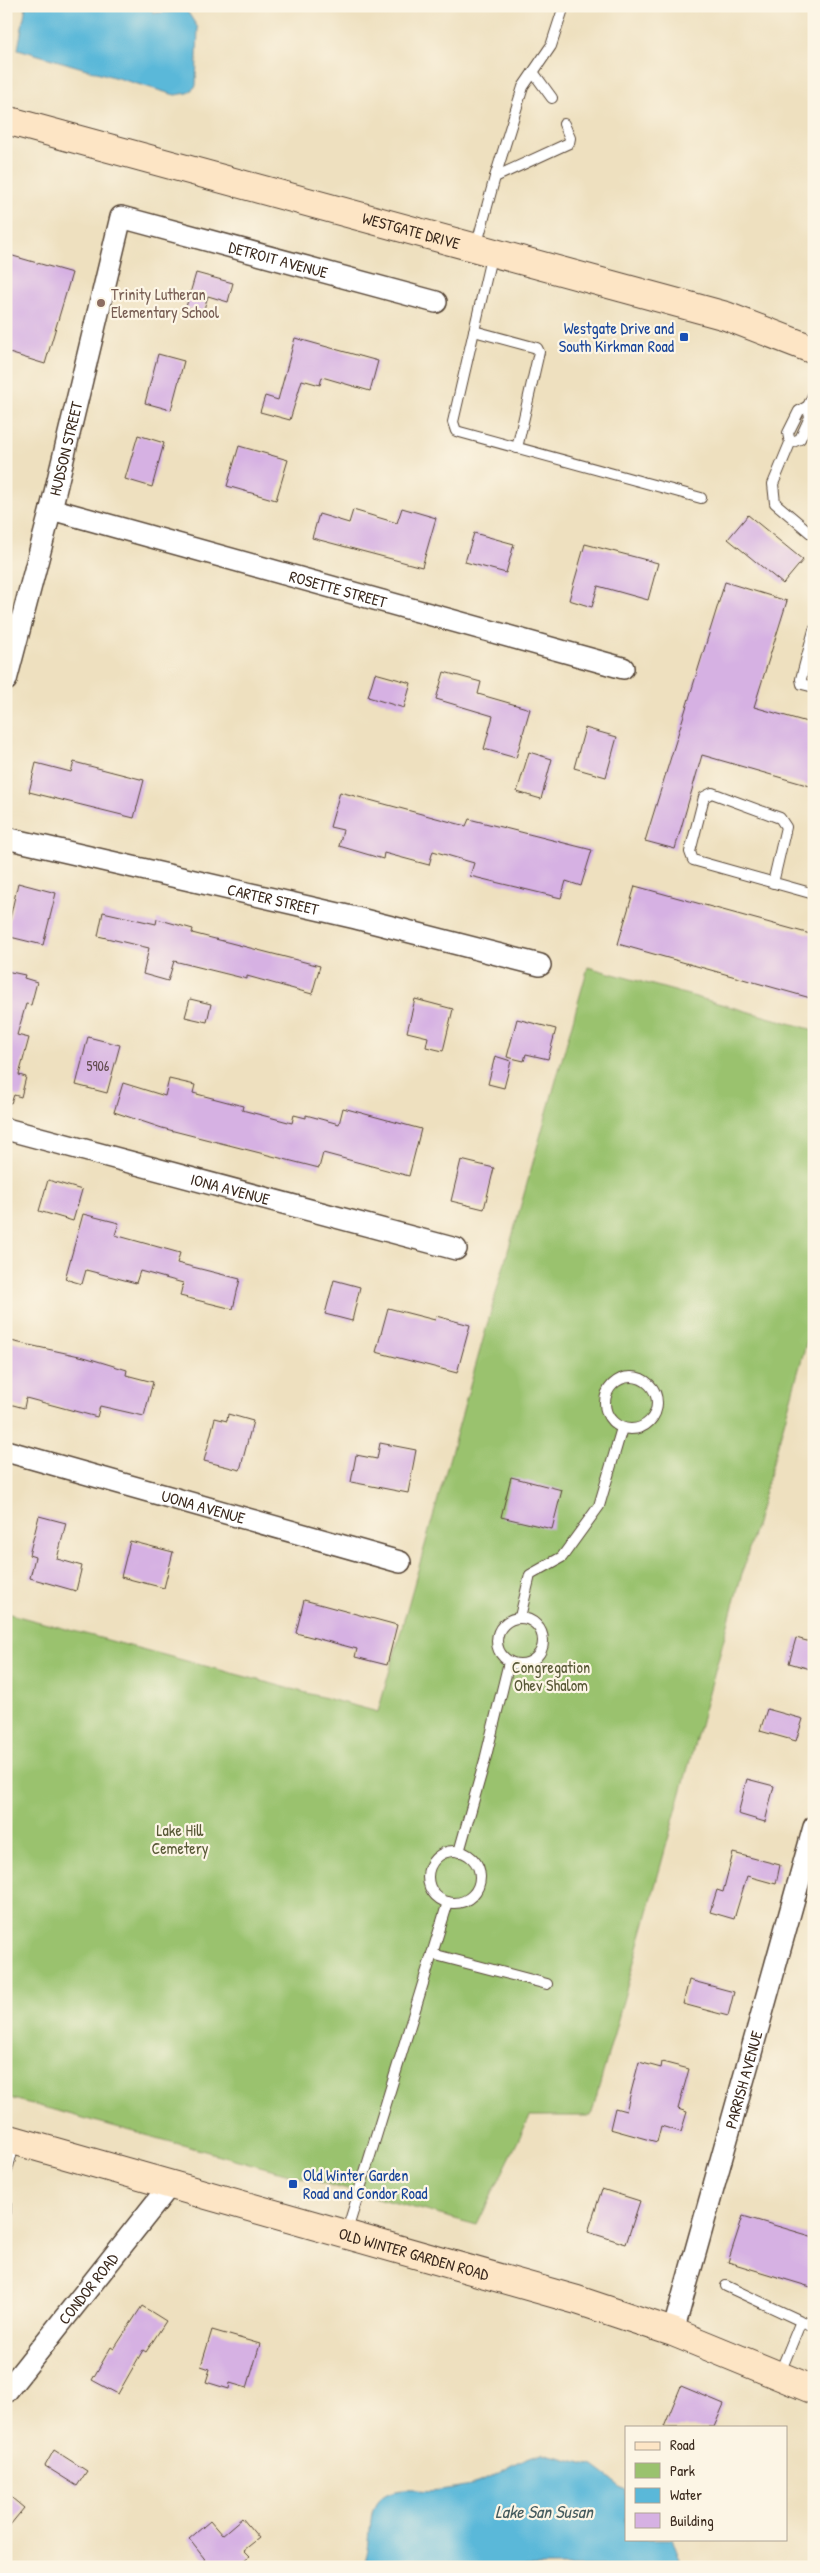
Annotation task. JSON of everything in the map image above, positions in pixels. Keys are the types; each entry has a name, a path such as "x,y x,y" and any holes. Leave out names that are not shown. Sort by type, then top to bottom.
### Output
{"main road":[{"name":"WESTGATE DRIVE","path":"6,120 726,316 814,350"},
{"name":"OLD WINTER GARDEN ROAD","path":"11,2140 576,2300 672,2332 814,2390"}],"street":[{"name":"DETROIT AVENUE","path":"121,217 436,302"},
{"name":"HUDSON STREET","path":"6,680 51,509 121,217"},
{"name":"ROSETTE STREET","path":"51,509 623,668"},
{"name":"CARTER STREET","path":"6,838 356,918 540,965"},
{"name":"IONA AVENUE","path":"6,1129 456,1249"},
{"name":"UONA AVENUE","path":"6,1451 400,1562"},
{"name":"PARRISH AVENUE","path":"672,2332 814,1826"},
{"name":"CONDOR ROAD","path":"6,2392 170,2185"}],"lane":[{"path":"564,6 550,46 523,87 495,177 474,331 453,422 456,431 701,498"},
{"path":"532,72 552,98"},
{"path":"495,177 569,143 570,138 564,124"},
{"path":"474,331 537,348 540,352 516,448"},
{"path":"814,393 808,406 810,417 800,440 790,443 773,484 775,503 814,536"},
{"path":"814,630 800,679 802,684 814,687"},
{"path":"773,883 786,827 780,818 712,793 704,797 690,852 693,860 773,883 814,894"},
{"path":"638,1378 652,1388 656,1396 656,1412 646,1425 638,1428 622,1428 608,1416 605,1399 613,1384 621,1379 638,1378"},
{"path":"520,1617 530,1575 562,1557 599,1506 622,1428"},
{"path":"520,1617 534,1622 539,1628 543,1643 538,1657 532,1662 524,1664 509,1662 498,1651 496,1636 505,1623 520,1617"},
{"path":"459,1852 485,1760 509,1662"},
{"path":"446,1852 459,1852 470,1857 476,1863 480,1880 478,1888 465,1900 448,1902 433,1893 429,1885 429,1869 439,1856 446,1852"},
{"path":"346,2235 448,1902"},
{"path":"432,1954 547,1984"},
{"path":"6,2173 11,2140"},
{"path":"6,2193 6,2212"},
{"path":"726,2286 814,2326"},
{"path":"779,2376 801,2321"}],"green space":[{"name":"Congregation Ohev Shalom","path":"588,967 814,1030 814,1315 591,2116 530,2116 477,2225 6,2097 6,1613 378,1712"}],"water":[{"path":"26,6 152,6 153,13 187,11 198,28 196,86 188,93 175,95 18,49"},
{"name":"Lake San Susan","path":"543,2453 594,2466 625,2489 625,2540 672,2540 683,2567 363,2567 368,2550 374,2507 384,2495 399,2490 432,2491 473,2484 486,2480 533,2456"}],"building":[{"path":"6,254 72,273 45,364 6,352"},
{"path":"196,273 233,283 228,302 208,296 203,312 186,307"},
{"path":"295,338 378,361 370,391 322,377 320,385 302,380 290,420 260,412 265,396 278,400"},
{"path":"158,354 184,361 171,410 145,403"},
{"path":"138,435 164,443 152,487 125,479"},
{"path":"239,446 288,460 276,500 227,486"},
{"path":"402,508 436,518 422,567 312,538 319,514 349,523 353,510 397,523"},
{"path":"748,515 803,560 783,584 728,539"},
{"path":"474,533 514,544 506,573 465,562"},
{"path":"585,544 658,563 648,600 598,586 592,607 569,600"},
{"path":"725,582 787,601 754,707 814,724 814,774 810,786 702,755 675,849 645,841"},
{"path":"444,672 481,682 478,694 530,709 516,758 484,749 493,716 436,699"},
{"path":"375,673 411,683 404,708 368,697"},
{"path":"585,728 617,737 606,777 574,768"},
{"path":"529,752 552,759 541,799 517,792"},
{"path":"74,762 144,780 134,818 29,792 36,763 71,772"},
{"path":"340,792 466,826 469,819 592,850 581,886 566,881 561,898 470,876 474,863 433,851 429,865 384,853 383,859 339,846 343,830 330,827"},
{"path":"18,883 56,893 43,945 6,936"},
{"path":"635,886 814,935 814,999 618,944"},
{"path":"103,912 156,924 157,919 193,929 192,933 320,966 312,994 247,976 247,979 174,961 168,981 143,974 149,948 98,936"},
{"path":"6,971 25,975 24,978 37,982 31,1005 26,1004 17,1035 29,1038 19,1075 26,1077 21,1097 14,1095 11,1103 6,1102"},
{"path":"190,999 211,1004 207,1022 185,1017"},
{"path":"415,999 453,1009 443,1051 426,1047 428,1037 407,1032"},
{"path":"517,1019 556,1029 548,1059 526,1054 524,1061 507,1057"},
{"path":"88,1037 120,1045 107,1093 76,1085"},
{"path":"495,1056 511,1061 504,1088 488,1084"},
{"path":"169,1079 195,1085 193,1093 243,1106 242,1110 292,1123 294,1115 306,1118 306,1115 339,1124 343,1108 421,1129 409,1176 323,1153 319,1168 162,1128 114,1112 123,1083 165,1096"},
{"path":"461,1160 494,1168 484,1209 451,1201"},
{"path":"48,1180 82,1190 73,1221 39,1211"},
{"path":"83,1214 119,1223 115,1235 180,1253 177,1263 240,1279 233,1309 180,1296 183,1283 140,1271 136,1283 86,1270 82,1284 65,1279"},
{"path":"334,1280 360,1287 352,1321 325,1314"},
{"path":"388,1308 435,1320 436,1316 470,1325 457,1373 376,1352"},
{"path":"6,1340 84,1357 127,1370 126,1375 153,1382 144,1416 100,1406 97,1417 26,1398 24,1408 6,1403"},
{"path":"228,1414 253,1421 240,1470 204,1461 215,1418 227,1421"},
{"path":"380,1443 416,1450 408,1493 351,1482 356,1455 377,1459"},
{"path":"511,1477 562,1490 552,1529 501,1517"},
{"path":"39,1516 66,1523 57,1559 82,1566 76,1591 30,1578 35,1557 29,1555"},
{"path":"130,1541 173,1552 164,1588 121,1577"},
{"path":"304,1600 397,1625 387,1665 355,1657 357,1649 296,1633"},
{"path":"796,1638 814,1643 814,1670 789,1663"},
{"path":"767,1709 803,1719 796,1741 760,1731"},
{"path":"747,1779 774,1786 765,1822 738,1814"},
{"path":"733,1853 780,1865 776,1884 747,1876 734,1919 710,1912 717,1890 723,1892"},
{"path":"689,1980 734,1992 728,2016 683,2004"},
{"path":"639,2062 661,2068 662,2062 689,2069 678,2109 687,2112 681,2132 661,2126 657,2142 610,2129 615,2108 626,2111"},
{"path":"602,2189 640,2201 626,2244 588,2232"},
{"path":"743,2216 814,2237 814,2288 728,2262"},
{"path":"142,2306 166,2321 146,2352 143,2350 118,2394 92,2380 111,2347 114,2349"},
{"path":"212,2330 260,2344 247,2388 230,2383 229,2389 206,2382 210,2369 201,2366"},
{"path":"681,2386 724,2404 714,2426 664,2426"},
{"path":"54,2450 87,2471 77,2486 45,2466"},
{"path":"6,2493 24,2508 6,2530"},
{"path":"242,2518 259,2538 244,2550 250,2556 237,2567 211,2567 189,2539 210,2521 222,2535"}],"place":[{"name":"Trinity Lutheran Elementary School","path":"101,303"},
{"name":"Westgate Drive and South Kirkman Road","path":"684,337"},
{"name":"Old Winter Garden Road and Condor Road","path":"293,2184"}],"park label":[{"name":"Lake Hill Cemetery","path":"180,1839"}]}
